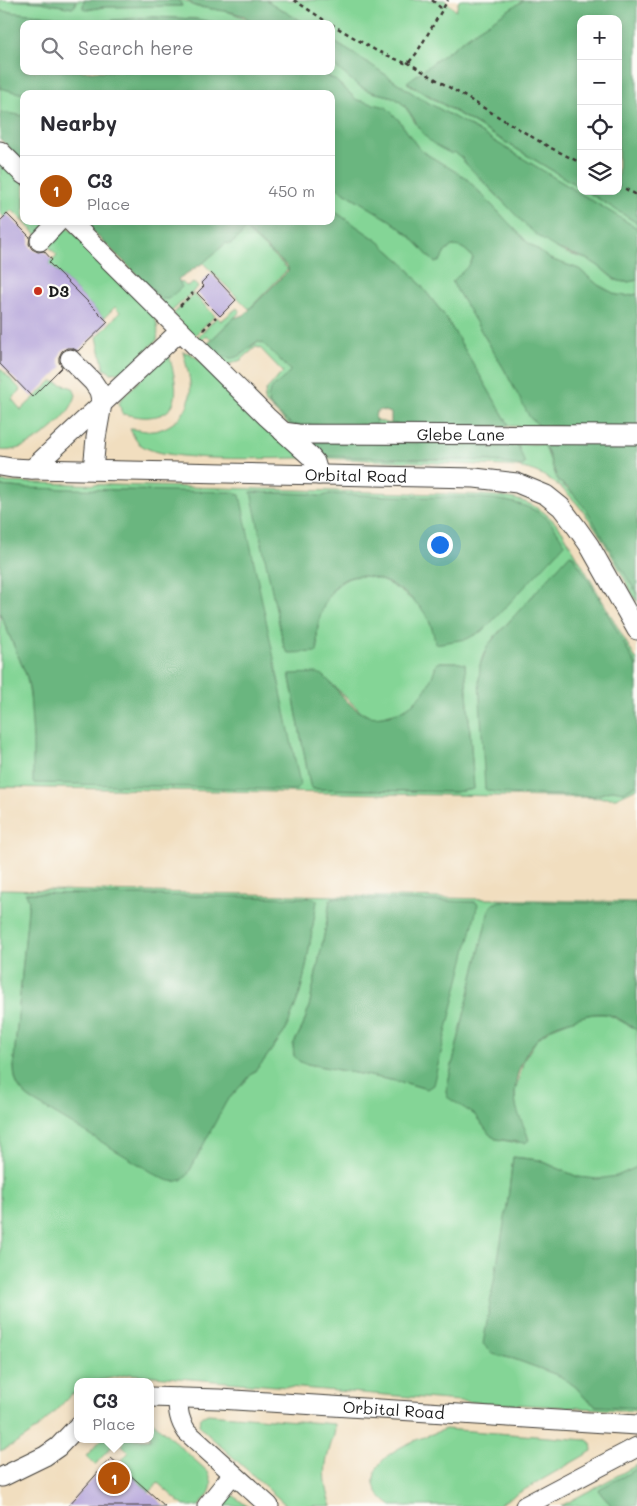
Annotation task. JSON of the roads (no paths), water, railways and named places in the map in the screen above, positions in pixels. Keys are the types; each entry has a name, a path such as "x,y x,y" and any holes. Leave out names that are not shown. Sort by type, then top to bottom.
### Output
{"lane":[{"path":"0,151 20,171"},
{"path":"40,240 55,225"},
{"path":"74,225 315,462 319,475"},
{"path":"32,469 180,331"},
{"path":"70,359 93,382 99,391 102,404 93,470"},
{"name":"Glebe Lane","path":"283,432 308,434 637,435"},
{"name":"Orbital Road","path":"0,466 32,469 498,479 517,483 546,495 561,507 578,528 637,630"},
{"name":"Orbital Road","path":"154,1398 637,1425"},
{"path":"178,1398 178,1413 181,1423 187,1432 269,1506"},
{"path":"2,1477 45,1456 58,1447 74,1430"},
{"path":"525,1506 637,1447"},
{"path":"207,1506 233,1474"}],"place":[{"name":"D3","path":"38,291"},
{"name":"C3","path":"114,1478"}]}
